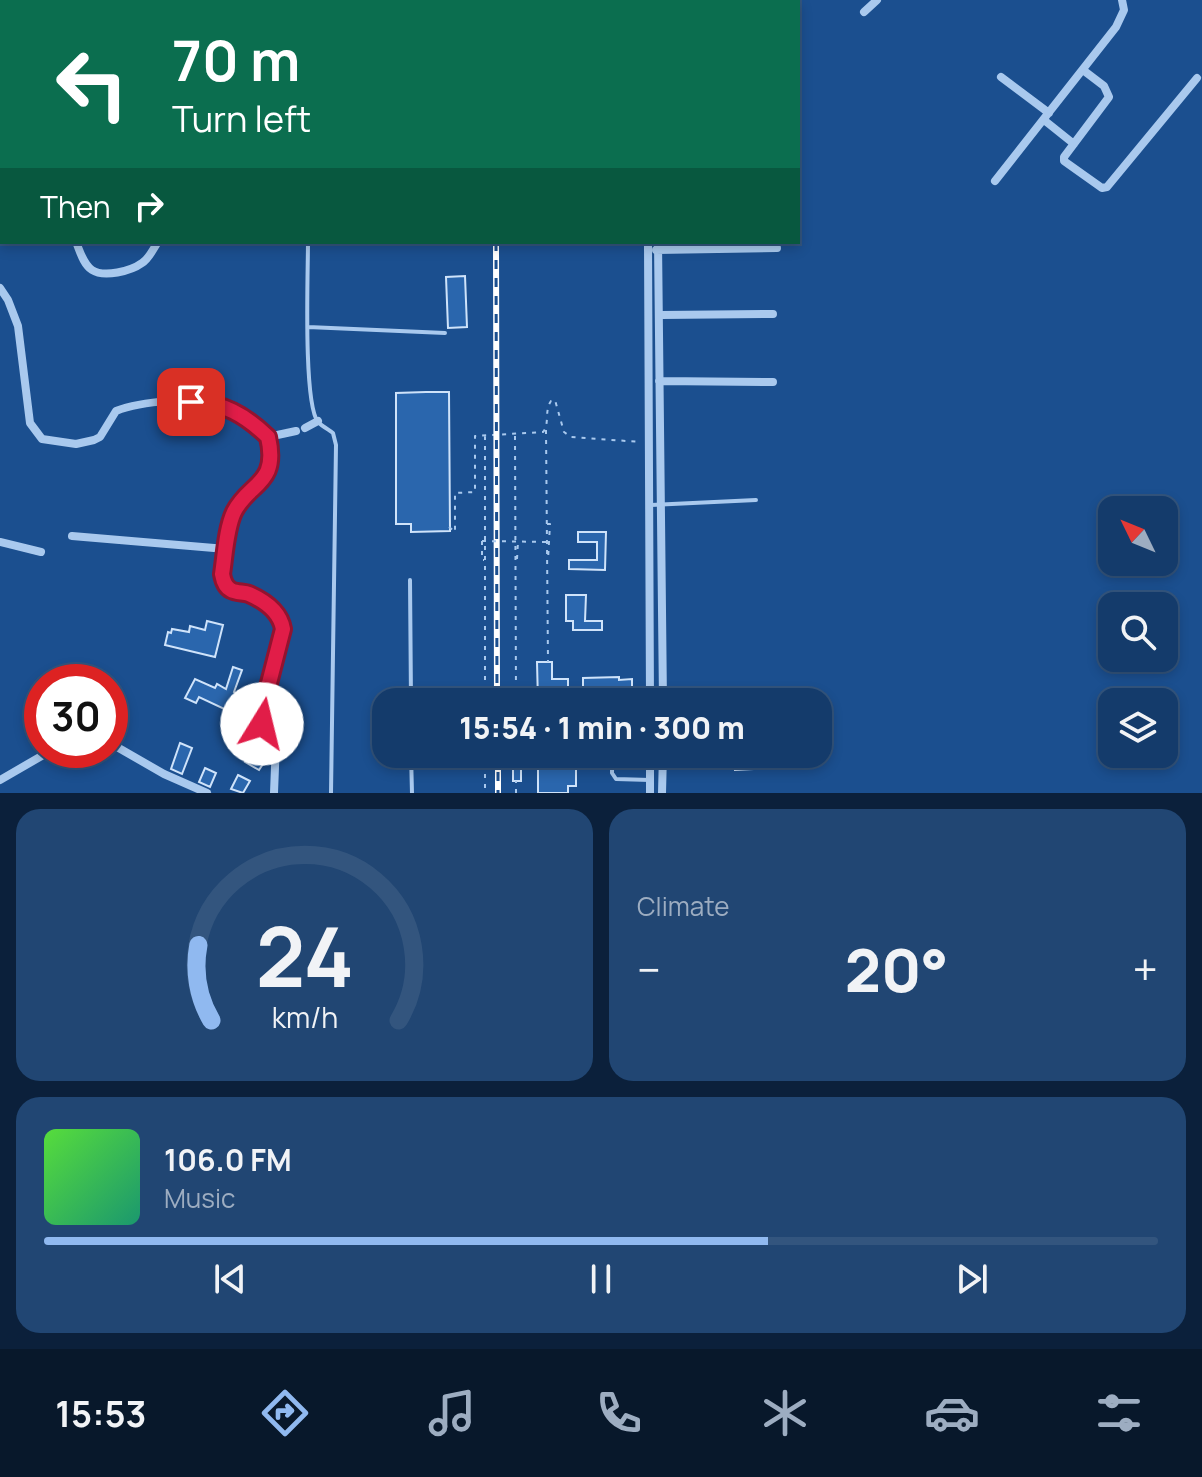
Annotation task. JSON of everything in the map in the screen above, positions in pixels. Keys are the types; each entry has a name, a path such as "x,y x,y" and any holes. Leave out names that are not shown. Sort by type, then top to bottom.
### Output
{"street":[{"path":"864,12 877,0"},
{"path":"995,181 1116,27 1124,10 1122,0"},
{"path":"1083,70 1104,86 1109,97 1064,157 1066,164 1095,185 1107,187 1197,78"},
{"path":"1001,77 1074,144"},
{"path":"77,244 86,265 94,272 103,274 128,270 142,263 156,244"},
{"path":"650,688 648,246 777,248"},
{"path":"658,246 663,688"},
{"path":"0,288 18,326 30,423 42,439 85,444 100,437 116,411 135,405 191,402 225,406 268,437 270,446 265,477 235,511 222,574 231,591 252,595 271,607 283,629 261,714 265,732 276,741 274,793"},
{"path":"661,315 773,314"},
{"path":"650,382 773,382"},
{"path":"268,437 300,430 318,421"},
{"path":"72,536 226,549"},
{"path":"0,542 41,552"},
{"path":"128,753 207,793"},
{"path":"0,780 24,766"},
{"path":"650,768 650,793"},
{"path":"662,793 663,768"}],"lane":[{"path":"308,244 312,404 318,421 333,433 336,445 331,793"},
{"path":"308,327 445,333"},
{"path":"651,505 756,500"},
{"path":"410,580 411,688"},
{"path":"411,768 412,793"},
{"path":"612,768 616,779 650,780"}],"path":[{"path":"548,662 548,405 555,400 564,432 571,437 650,443"},
{"path":"449,527 455,532 455,493 475,492 475,436 537,434 546,429"},
{"path":"485,435 485,688"},
{"path":"515,435 516,688"},
{"path":"547,524 550,524 550,560 547,560"},
{"path":"485,560 482,560 482,541 550,542"},
{"path":"516,560 518,542"},
{"path":"485,768 485,793"},
{"path":"516,781 516,793"}],"building":[{"path":"465,276 467,327 448,328 446,277"},
{"path":"449,392 450,531 411,532 411,524 396,524 396,393"},
{"path":"578,532 606,532 605,570 569,569 569,560 597,560 597,542 578,542"},
{"path":"566,595 586,595 585,621 602,621 602,630 573,630 573,621 566,621"},
{"path":"207,621 223,625 215,657 165,645 168,632 171,633 172,629 189,632 190,626 205,630"},
{"path":"537,662 552,662 552,679 568,679 568,688 538,688"},
{"path":"233,667 242,670 234,692 245,698 237,715 199,697 196,703 185,698 195,679 215,688 217,684 226,689"},
{"path":"583,678 632,679 632,688 583,688"},
{"path":"285,709 296,709 295,737 284,737"},
{"path":"180,743 192,748 182,774 171,769"},
{"path":"253,749 267,758 259,770 245,762"},
{"path":"205,768 216,773 210,787 199,782"},
{"path":"513,768 521,768 521,781 513,781"},
{"path":"538,768 576,768 576,786 568,786 568,793 538,793"},
{"path":"238,775 250,781 243,793 231,789"}],"railway":[{"path":"496,244 497,688"},
{"path":"498,768 498,793"}],"route":[{"path":"191,402 225,406 260,429 268,437 270,446 262,483 240,504 233,516 222,574 231,591 252,595 271,607 281,621 283,629 261,714 262,724"}]}
